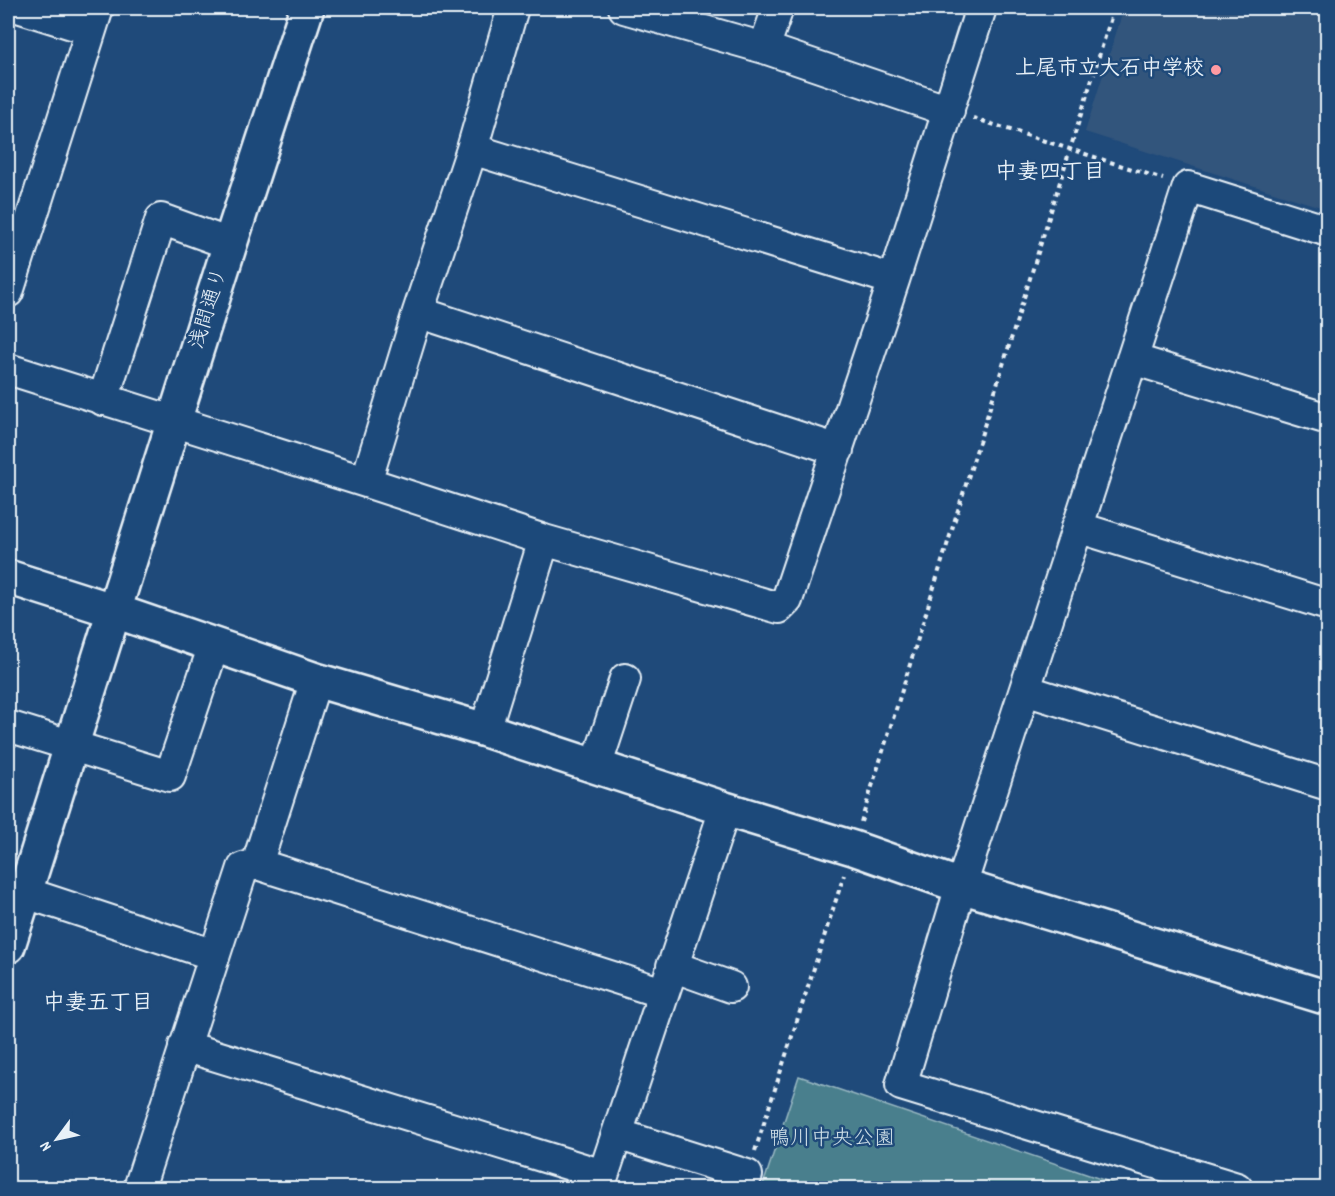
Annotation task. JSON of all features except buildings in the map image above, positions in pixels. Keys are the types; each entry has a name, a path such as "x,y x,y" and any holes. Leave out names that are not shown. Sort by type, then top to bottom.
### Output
{"street":[{"path":"8,292 94,19 21,8"},
{"name":"浅間通り","path":"8,946 16,889 71,745 307,8"},
{"path":"366,482 418,312 472,149 513,8"},
{"path":"629,8 764,48 949,111"},
{"path":"764,48 778,8"},
{"path":"8,369 544,540 779,608 787,600 838,450 981,8"},
{"path":"472,149 894,280"},
{"path":"1237,1188 901,1085 961,886 1188,187 1328,231"},
{"path":"104,400 161,219 230,244"},
{"path":"418,312 838,450"},
{"path":"1132,359 1328,418"},
{"path":"1077,527 1328,605"},
{"path":"485,730 544,540"},
{"path":"8,577 316,680 485,730 725,809 853,848 961,886 1328,998"},
{"path":"8,726 170,776 214,645"},
{"path":"596,767 625,679"},
{"path":"257,864 316,680"},
{"path":"1024,690 1328,785"},
{"path":"184,1046 601,1182 725,809"},
{"path":"139,1188 243,868 257,864 668,980 730,987"},
{"path":"16,889 214,955"},
{"path":"617,1134 747,1175"}],"path":[{"path":"945,547 1114,8"},
{"path":"949,111 1188,187"}],"shaded area":[{"name":"上尾市立大石中学校","path":"1124,8 1327,8 1327,209 1085,132"}],"green space":[{"name":"鴨川中央公園","path":"799,1076 1127,1188 762,1188"}],"place":[{"name":"上尾市立大石中学校","path":"1216,70"}],"district":[{"name":"中妻四丁目","path":"1050,173"},
{"name":"中妻五丁目","path":"98,1004"}]}
